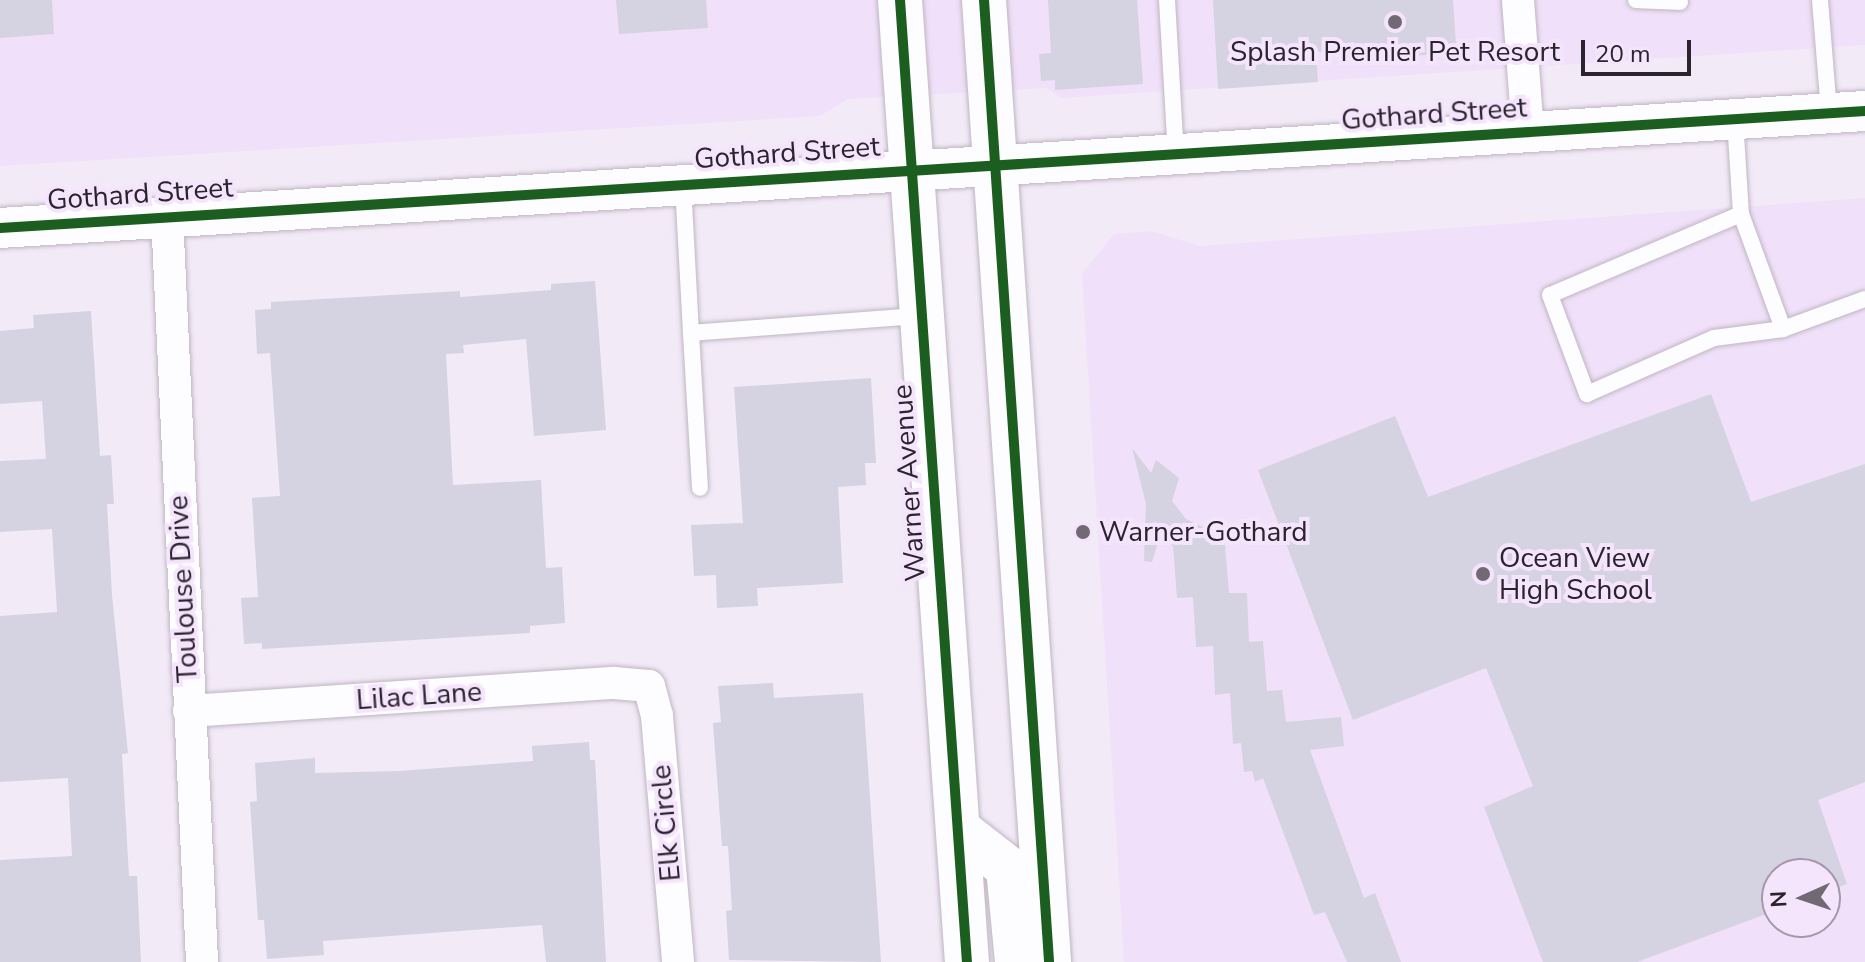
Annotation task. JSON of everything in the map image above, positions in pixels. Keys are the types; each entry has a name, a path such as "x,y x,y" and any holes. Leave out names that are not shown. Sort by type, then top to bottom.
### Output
{"main road":[{"name":"Warner Avenue","path":"900,0 967,962"},
{"path":"984,0 1049,962"},
{"path":"958,829 1008,868 1017,962"}],"street":[{"path":"1518,0 1528,132"},
{"name":"Gothard Street","path":"0,228 1847,112"},
{"name":"Toulouse Drive","path":"167,216 202,962"},
{"name":"Lilac Lane","path":"189,711 614,683 649,686"},
{"name":"Elk Circle","path":"649,686 657,716 678,962"}],"lane":[{"path":"1167,0 1176,154"},
{"path":"1636,0 1680,2"},
{"path":"1820,0 1847,112"},
{"path":"1735,119 1741,214 1783,329"},
{"path":"683,184 700,488"},
{"path":"1741,214 1550,295 1587,394 1714,338 1783,329 1865,299"},
{"path":"691,333 921,316"}],"shaded area":[{"path":"0,0 1865,0 1865,45 1061,98 1046,88 848,99 820,116 0,166"},
{"name":"Ocean View High School","path":"1865,198 1865,962 1124,962 1082,274 1114,234 1151,231 1200,246"}],"building":[{"path":"0,0 52,0 54,34 0,38"},
{"path":"616,0 706,0 708,28 619,34"},
{"path":"1048,0 1137,0 1143,84 1055,90 1055,80 1041,81 1039,54 1051,53"},
{"path":"1213,0 1453,0 1456,44 1442,44 1442,54 1412,56 1411,47 1316,52 1318,82 1218,89"},
{"path":"595,281 606,430 534,436 526,339 463,345 464,353 446,354 453,485 541,480 546,568 562,567 565,623 530,626 530,633 262,649 262,643 244,644 241,598 258,597 252,498 280,496 270,353 257,354 255,310 271,309 271,302 460,291 460,297 551,290 551,284"},
{"path":"91,311 100,456 111,455 114,504 107,504 112,595 128,753 122,754 129,876 137,876 141,962 0,962 0,860 72,856 68,778 0,782 0,616 57,612 52,529 0,532 0,461 46,459 42,401 0,404 0,331 34,328 33,315"},
{"path":"871,378 876,463 865,463 866,485 838,487 843,583 757,588 758,606 717,608 716,575 694,576 691,525 743,523 734,387"},
{"path":"1711,394 1751,502 1865,464 1865,782 1818,800 1838,858 1761,858 1761,916 1637,962 1543,962 1484,807 1533,786 1486,668 1353,720 1258,470 1395,416 1428,497"},
{"path":"1132,448 1151,473 1156,460 1179,478 1172,501 1186,519 1209,530 1210,545 1225,545 1229,593 1247,593 1249,642 1263,641 1267,691 1282,690 1286,722 1341,717 1344,746 1310,750 1364,898 1375,893 1401,962 1347,962 1325,912 1314,915 1263,778 1255,782 1252,771 1244,772 1241,743 1233,744 1230,693 1215,695 1213,646 1196,647 1193,597 1177,598 1173,546 1160,536 1152,562 1144,561 1146,504"},
{"path":"773,683 774,698 863,693 881,962 729,960 726,911 732,910 728,846 722,846 713,723 721,722 718,686"},
{"path":"589,742 590,760 595,760 606,962 546,962 542,925 323,941 324,955 267,959 264,920 258,920 250,802 257,801 255,763 315,758 315,773 399,771 533,761 532,746"},
{"path":"1841,867 1847,884 1841,886"}],"cycle path":[{"path":"900,0 967,962"},
{"path":"984,0 1049,962"},
{"path":"0,228 1865,111"}],"place":[{"name":"Splash Premier Pet Resort","path":"1395,22"},
{"name":"Warner-Gothard","path":"1083,532"},
{"name":"Ocean View High School","path":"1483,574"}]}
